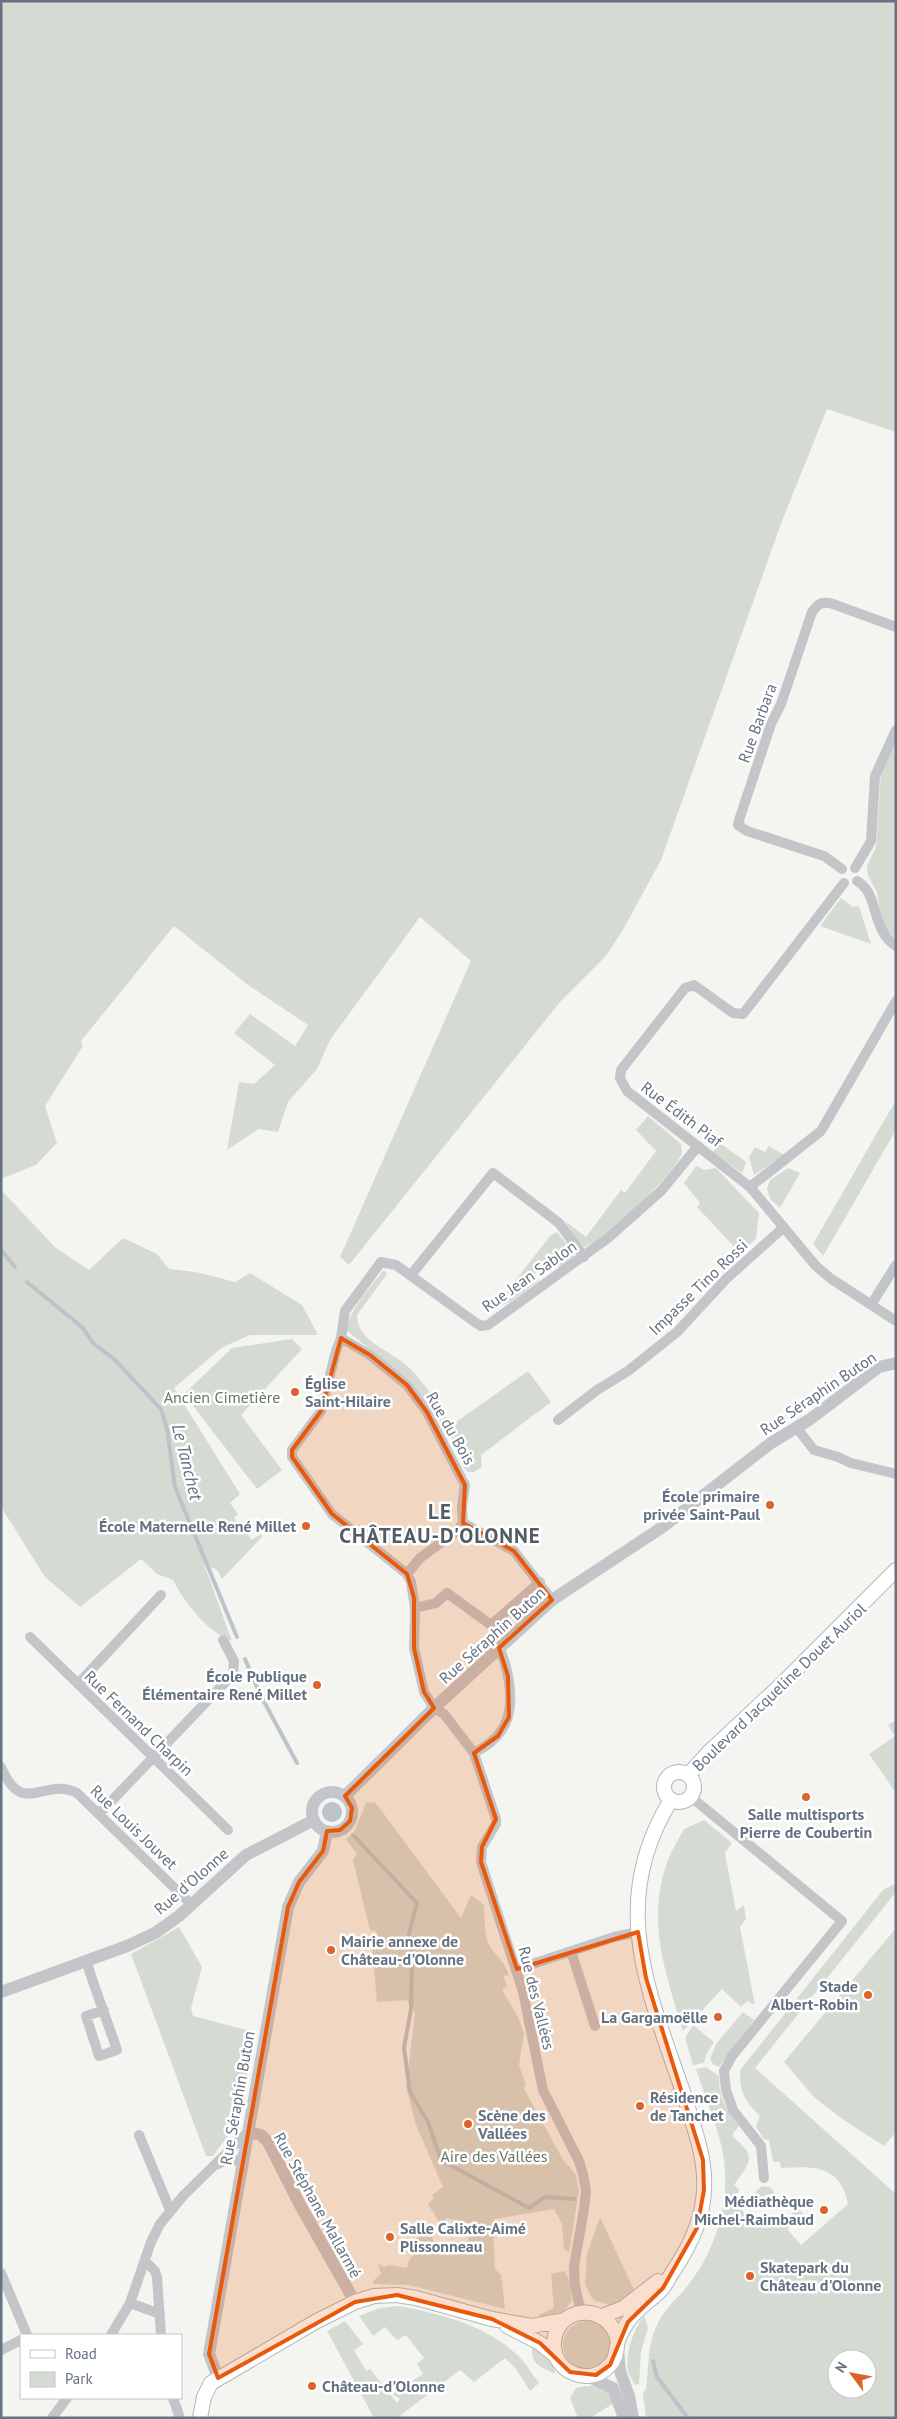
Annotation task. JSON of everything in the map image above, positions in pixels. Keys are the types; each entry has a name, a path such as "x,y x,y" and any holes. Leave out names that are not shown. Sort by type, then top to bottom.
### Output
{"main road":[{"name":"Boulevard Jacqueline Douet Auriol","path":"688,1775 710,1750 896,1570"},
{"name":"Boulevard Jacqueline Douet Auriol","path":"869,1598 896,1576"},
{"path":"675,1773 688,1775 694,1788 691,1797 684,1802 671,1800 665,1792 667,1778 675,1773"},
{"path":"492,2319 540,2343 556,2356 570,2372 587,2376 596,2375 610,2365 632,2316 663,2288 691,2243 697,2228 702,2206 704,2175 695,2131 646,1978 638,1932 638,1907 642,1868 655,1829 671,1800"},
{"path":"200,2418 207,2388 218,2378 314,2322 355,2302 374,2296 397,2295 425,2300 492,2319 532,2326 565,2320 581,2312 602,2316 623,2308 673,2272"},
{"path":"602,2316 613,2327 618,2345"},
{"path":"556,2356 555,2337 565,2320"}],"street":[{"name":"Rue Barbara","path":"842,869 824,856 747,831 738,825 770,724 781,704 812,612 817,605 825,602 833,604 896,627"},
{"path":"855,868 870,841 875,776 896,730"},
{"path":"847,866 855,868 858,873 857,881 852,884 844,883 840,878 842,869 847,866"},
{"path":"857,881 868,892 884,936 896,946"},
{"name":"Rue Édith Piaf","path":"844,883 743,1014 738,1015 694,985 684,988 622,1070 620,1078 627,1091 750,1187 816,1266 830,1278 896,1321"},
{"path":"750,1187 820,1132 896,1001"},
{"name":"Rue Jean Sablon","path":"341,1338 345,1311 381,1262 392,1262 481,1326 488,1325 584,1257 656,1196 698,1146"},
{"path":"411,1275 493,1174 559,1223 584,1257"},
{"name":"Impasse Tino Rossi","path":"558,1420 597,1390 628,1371 677,1332 726,1279 784,1227"},
{"path":"872,1305 896,1265"},
{"path":"341,1338 336,1351 322,1411 292,1450 292,1458 332,1514 407,1574 411,1582 415,1608 414,1648 424,1692 434,1708"},
{"name":"Rue du Bois","path":"341,1338 370,1354 407,1386 427,1412 465,1485 462,1506 463,1523"},
{"name":"Rue Séraphin Buton","path":"345,1796 434,1708 552,1600 664,1526 707,1491 879,1367 896,1363"},
{"path":"796,1427 814,1450 851,1463 896,1474"},
{"path":"407,1574 420,1558 457,1531 463,1523 514,1551 540,1582 552,1600"},
{"path":"415,1608 436,1603 448,1593 491,1625 540,1582"},
{"path":"78,1684 161,1595"},
{"name":"Rue Fernand Charpin","path":"30,1637 228,1830"},
{"path":"99,1814 233,1674 234,1661 223,1640"},
{"path":"474,1753 498,1736 509,1718 511,1696 504,1657 499,1648"},
{"name":"Rue des Vallées","path":"434,1708 444,1714 474,1753 496,1818 496,1824 482,1847 481,1862 517,1969 529,2017 543,2090 579,2161 583,2174 586,2192 574,2266 581,2312"},
{"name":"Rue Louis Jouvet","path":"1,1767 7,1780 16,1790 30,1794 70,1790 99,1814 192,1905"},
{"path":"332,1792 345,1796 352,1808 350,1821 340,1830 327,1831 314,1820 313,1807 320,1796 332,1792"},
{"path":"691,1797 842,1920 732,2056 724,2070 728,2100 761,2146 764,2178"},
{"name":"Rue d'Olonne","path":"1,1992 127,1946 155,1933 192,1905 246,1855 314,1820"},
{"name":"Rue Séraphin Buton","path":"218,2378 209,2354 288,1906 300,1882 321,1856 327,1831"},
{"path":"517,1969 614,1937 638,1932"},
{"path":"571,1951 595,2026"},
{"path":"86,1960 104,2010"},
{"path":"112,2334 130,2303 151,2242 170,2210 248,2132"},
{"name":"Rue Stéphane Mallarmé","path":"248,2132 261,2135 268,2142 300,2205 355,2302"},
{"path":"139,2135 170,2210"},
{"path":"211,2168 225,2161 243,2160"},
{"path":"145,2261 155,2271 161,2334"},
{"path":"1,2273 27,2334"},
{"path":"130,2303 160,2314"},
{"path":"1,2350 20,2340"},
{"path":"618,2345 620,2371 629,2396 633,2418"},
{"path":"587,2376 613,2388 624,2418"},
{"path":"173,2399 180,2418"},
{"path":"52,2418 62,2400"}],"highlighted area":[{"path":"341,1338 370,1355 407,1385 427,1412 465,1485 463,1523 514,1551 552,1600 499,1648 508,1676 509,1717 498,1736 474,1753 496,1819 482,1847 481,1862 517,1969 638,1932 646,1978 703,2160 704,2190 697,2228 663,2288 628,2322 610,2365 596,2375 570,2372 540,2343 492,2319 397,2295 355,2302 218,2378 209,2354 288,1907 299,1882 323,1851 327,1831 340,1830 350,1821 352,1808 345,1796 434,1708 424,1692 414,1648 414,1598 407,1574 332,1514 292,1457 292,1450 321,1411"}],"green space":[{"path":"1,1 896,1 896,432 827,409 782,521 661,860 624,928 606,956 560,1002 349,1265 340,1257 471,961 420,917 330,1040 317,1069 288,1102 278,1132 259,1129 227,1150 239,1082 254,1084 275,1065 234,1033 250,1014 295,1046 308,1025 248,985 174,926 81,1041 83,1046 45,1106 57,1143 36,1165 1,1179"},
{"path":"896,738 896,940 882,924 877,892 868,876 867,866 876,847 881,770"},
{"path":"841,898 853,907 859,906 871,944 820,926"},
{"path":"896,1100 896,1130 823,1256 813,1244"},
{"path":"648,1116 681,1144 682,1152 678,1161 653,1190 620,1222 604,1235 581,1248 565,1221 586,1237 621,1190 625,1193 656,1151 636,1130"},
{"path":"720,1143 746,1162 742,1173 713,1152"},
{"path":"769,1146 784,1155 754,1175 749,1157 755,1147 765,1152"},
{"path":"696,1166 705,1170 716,1168 759,1213 756,1239 740,1253 697,1207 700,1203 684,1183"},
{"path":"788,1168 800,1173 780,1208 771,1200 767,1189 770,1180"},
{"path":"1,1190 56,1248 89,1270 123,1238 157,1254 169,1269 196,1272 235,1282 250,1273 302,1305 318,1335 250,1335 223,1347 174,1388 240,1494 230,1503 238,1514 234,1518 252,1540 261,1534 262,1537 222,1579 217,1570 204,1564 232,1641 214,1631 198,1616 173,1580 157,1574 141,1559 80,1607 45,1577 1,1507"},
{"path":"557,1232 574,1253 573,1257 559,1268 552,1260 534,1274 539,1281 510,1302 494,1308 550,1236"},
{"path":"384,1270 387,1274 357,1315 358,1324 368,1339 414,1372 452,1425 528,1371 551,1402 481,1455 482,1467 474,1472 468,1472 463,1467 449,1433 411,1382 346,1330 356,1306"},
{"name":"Ancien Cimetière","path":"292,1339 302,1349 241,1415 282,1470 257,1489 184,1394 232,1348"},
{"path":"896,1720 896,1793 869,1754 895,1736 888,1725"},
{"name":"Aire des Vallées","path":"375,1802 461,1918 471,1895 484,1905 488,1943 503,1963 509,1975 503,1976 507,1986 502,1990 517,2015 524,2033 519,2065 526,2085 524,2089 562,2158 576,2175 579,2191 569,2253 564,2249 562,2224 554,2209 495,2219 493,2224 495,2269 501,2275 505,2309 409,2285 374,2284 373,2281 381,2274 378,2263 384,2267 389,2265 407,2268 409,2260 415,2253 415,2240 419,2236 432,2237 436,2247 465,2255 472,2224 446,2218 444,2225 441,2225 428,2204 434,2198 432,2195 443,2187 416,2125 406,2086 415,2014 407,2000 377,2002 372,1946 377,1932 370,1930 353,1860 357,1854 346,1839 354,1832 366,1803"},
{"path":"704,1820 732,1843 725,1853 736,1911 744,1905 746,1919 740,1927 755,2005 747,2001 741,2007 722,1989 683,2031 670,1989 661,1948 658,1906 661,1885 670,1854 684,1829"},
{"path":"896,1883 896,1892 755,2068 896,2194 896,2418 646,2418 643,2393 646,2389 650,2347 654,2331 664,2312 689,2284 706,2256 718,2226 725,2193 722,2149 696,2069 706,2067 719,2076 720,2090 724,2103 739,2126 733,2133 733,2137 746,2150 749,2160 734,2185 739,2189 738,2199 741,2208 751,2223 759,2227 778,2222 782,2225 797,2208 804,2215 787,2229 801,2245 848,2204 844,2191 832,2175 815,2168 781,2168 780,2162 773,2162 769,2140 764,2139 756,2127 760,2116 744,2095 740,2083 741,2069 883,1890"},
{"path":"179,1927 202,1967 191,2008 193,2016 254,2032 240,2119 213,2156 206,2156 131,1954"},
{"name":"Stade Albert-Robin","path":"896,1928 896,2132 884,2146 841,2118 815,2098 784,2062"},
{"path":"743,2012 754,2020 719,2067 714,2065 710,2059 716,2044"},
{"path":"693,2025 714,2042 706,2055 704,2063 693,2065 685,2038"},
{"path":"761,2186 769,2186 775,2192 775,2200 769,2206 761,2206 755,2200 755,2192"},
{"path":"600,2217 634,2290 633,2294 614,2306 596,2301 591,2297 585,2284 587,2254"},
{"path":"564,2271 569,2279 572,2301 561,2314 540,2322 539,2315 554,2308 551,2274"},
{"path":"398,2306 445,2317 490,2335 519,2356 539,2383 530,2391 516,2369 505,2358 474,2382 460,2370 397,2418 374,2418 327,2331 345,2321 363,2344 354,2350 366,2371 370,2369 397,2403 400,2399 392,2394 423,2374 417,2364 424,2358 406,2335 397,2340 385,2327 373,2336 359,2316 380,2308"},
{"path":"644,2316 648,2328 641,2352 639,2384 635,2385 628,2370 628,2356 634,2334"},
{"path":"582,2321 592,2321 604,2328 611,2340 611,2350 604,2362 592,2369 582,2369 574,2365 567,2358 563,2350 563,2340 567,2332 574,2325"},
{"path":"532,2344 550,2361 555,2374 534,2361"},
{"path":"595,2386 611,2393 614,2403 590,2418 578,2418 570,2398 576,2388"}],"shaded area":[{"path":"332,1802 339,1805 342,1812 339,1819 332,1822 325,1819 322,1812 325,1805"}],"waterway":[{"name":"Le Tanchet","path":"1,1250 15,1267"},
{"name":"Le Tanchet","path":"27,1282 83,1328 93,1343 114,1359 161,1409 167,1429 175,1487 237,1637"},
{"name":"Le Tanchet","path":"245,1659 261,1696 297,1763"},
{"name":"Le Tanchet","path":"353,1835 417,1903 409,1934 412,1959 411,2009 404,2048 410,2092 428,2122 441,2160 529,2208 545,2197 574,2199"},
{"name":"Le Tanchet","path":"653,2361 657,2377 688,2418"}],"place":[{"name":"Église Saint-Hilaire","path":"295,1392"},
{"name":"École primaire privée Saint-Paul","path":"770,1505"},
{"name":"École Maternelle René Millet","path":"306,1526"},
{"name":"École Publique Élémentaire René Millet","path":"317,1685"},
{"name":"Salle multisports Pierre de Coubertin","path":"806,1797"},
{"name":"Mairie annexe de Château-d'Olonne","path":"331,1950"},
{"name":"Stade Albert-Robin","path":"868,1995"},
{"name":"La Gargamoëlle","path":"718,2017"},
{"name":"Résidence de Tanchet","path":"640,2106"},
{"name":"Scène des Vallées","path":"468,2124"},
{"name":"Médiathèque Michel-Raimbaud","path":"824,2210"},
{"name":"Salle Calixte-Aimé Plissonneau","path":"390,2237"},
{"name":"Skatepark du Château d'Olonne","path":"750,2276"},
{"name":"Château-d'Olonne","path":"312,2386"}],"district":[{"name":"LE CHÂTEAU-D'OLONNE","path":"440,1524"}]}
